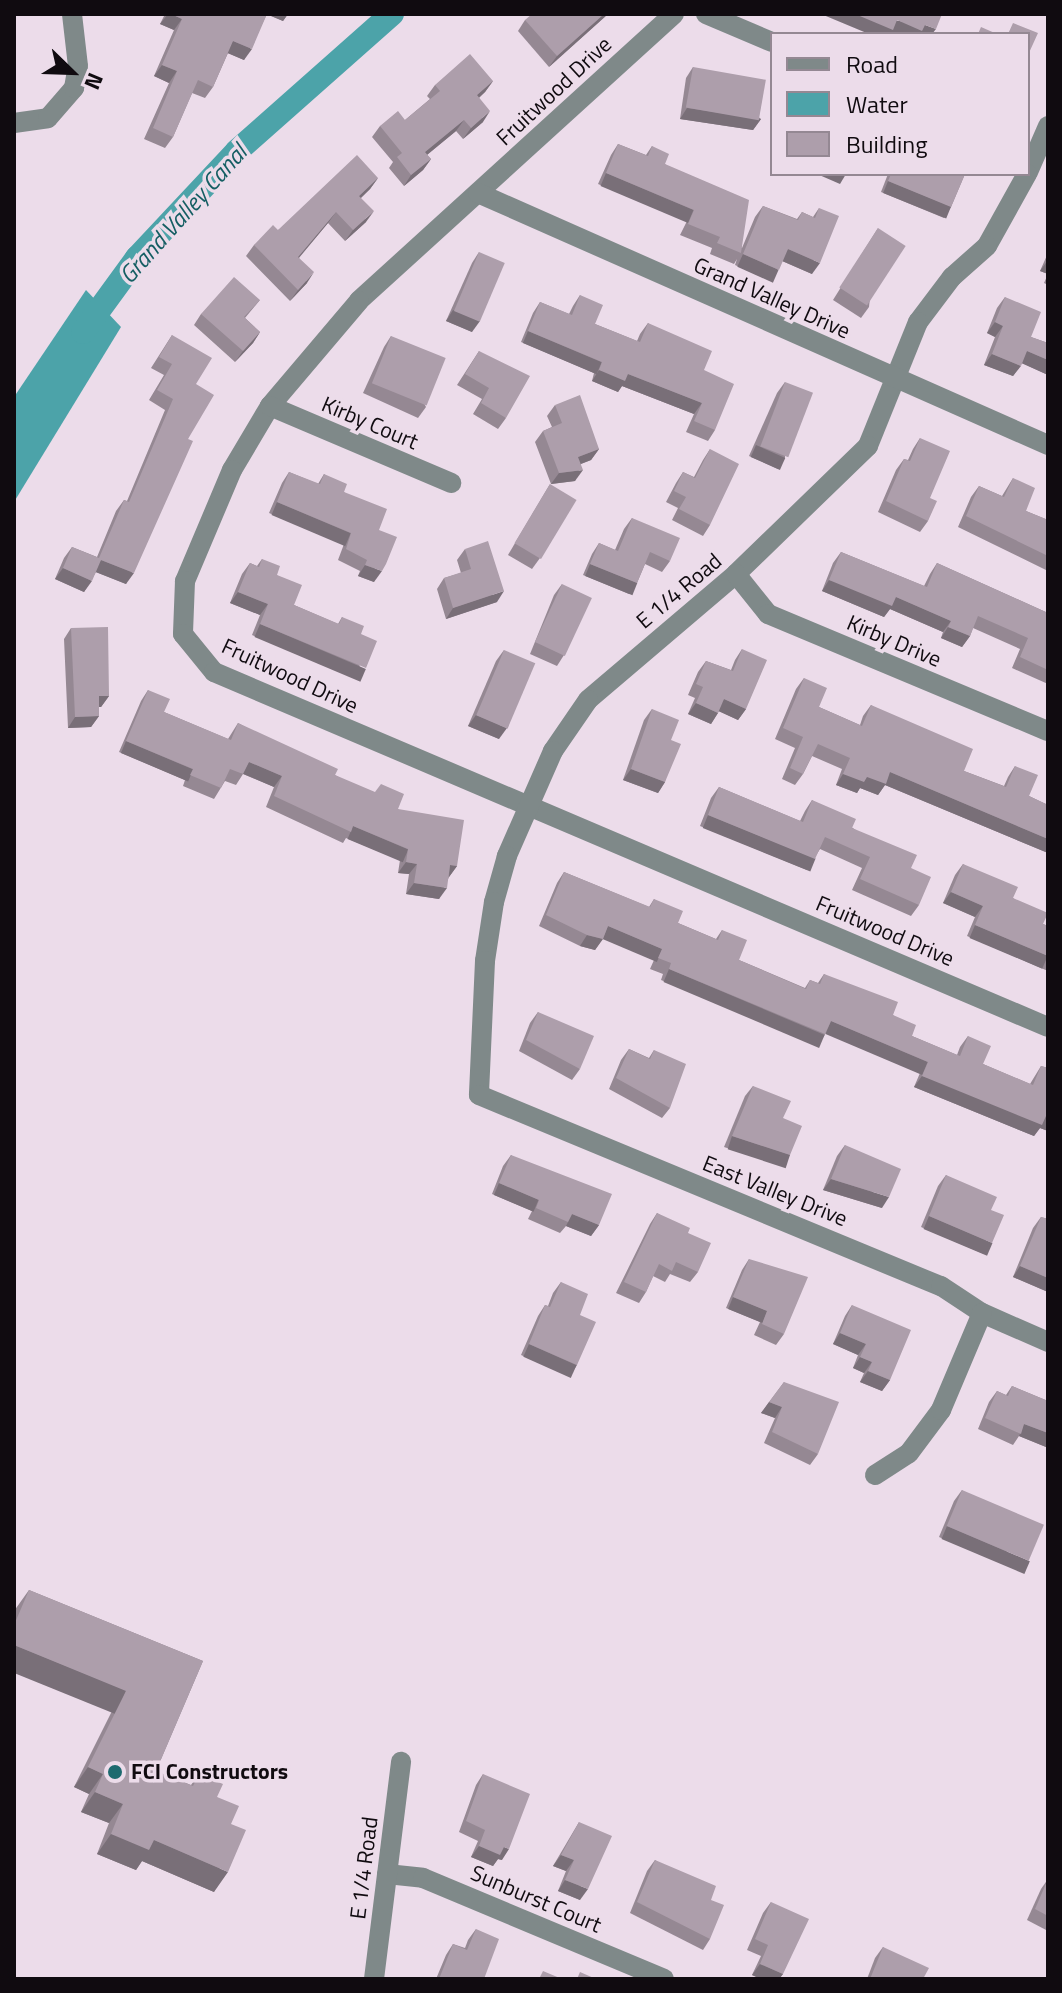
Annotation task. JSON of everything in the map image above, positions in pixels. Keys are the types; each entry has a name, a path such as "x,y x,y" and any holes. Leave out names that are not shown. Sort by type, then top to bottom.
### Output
{"street":[{"path":"14,123 48,118 74,88 78,66 72,14"},
{"name":"Fruitwood Drive","path":"674,14 359,301 270,406 232,470 185,581 183,634 193,652 214,672 1048,1027"},
{"path":"706,14 770,41"},
{"name":"E 1/4 Road","path":"1038,153 1048,126"},
{"name":"E 1/4 Road","path":"479,1095 485,961 494,902 553,751 588,700 736,574 868,446 918,322 952,277 987,246 1026,176"},
{"name":"Grand Valley Drive","path":"478,193 1048,445"},
{"name":"Kirby Court","path":"270,406 451,483"},
{"name":"Kirby Drive","path":"736,574 768,614 1048,731"},
{"name":"East Valley Drive","path":"479,1095 941,1286 982,1313 1048,1342"},
{"path":"875,1475 909,1453 941,1410 982,1313"},
{"name":"E 1/4 Road","path":"374,1979 401,1762"},
{"name":"Sunburst Court","path":"387,1874 423,1878 664,1979"}],"water":[{"path":"86,290 121,327 14,502 14,397"}],"building":[{"path":"171,14 267,14 252,49 233,41 213,87 198,80 173,137 153,128 177,71 162,65 182,19"},
{"path":"532,14 604,14 557,56 525,20"},
{"path":"855,14 942,14 936,29 925,25 922,31 897,20 893,30"},
{"path":"1013,23 1038,33 1030,51 1030,32 1009,32"},
{"path":"470,54 493,81 477,95 490,111 471,128 464,120 425,152 431,159 411,175 397,157 402,153 380,126 398,111 405,120 440,91 435,85"},
{"path":"693,67 766,80 759,120 686,107"},
{"path":"618,144 648,156 652,146 669,154 665,164 749,200 741,253 717,243 720,237 688,224 694,210 606,173"},
{"path":"357,155 378,178 359,196 374,211 353,230 336,212 298,257 314,272 298,290 254,245 273,225 278,230"},
{"path":"890,176 964,176 951,207 888,181"},
{"path":"763,206 798,220 802,212 815,218 819,208 839,216 820,263 788,249 779,270 743,254"},
{"path":"878,228 906,246 867,306 839,288"},
{"path":"479,252 505,263 480,322 454,311"},
{"path":"234,277 260,300 244,317 260,332 243,351 201,314"},
{"path":"580,295 603,305 595,324 640,342 648,323 712,351 704,370 734,384 715,430 694,421 702,403 628,374 625,381 599,370 602,362 528,331 540,302 572,315"},
{"path":"1005,297 1041,312 1031,337 1048,343 1048,360 1027,351 1021,366 992,354 1003,326 995,322"},
{"path":"172,335 212,358 196,384 214,395 188,439 193,441 134,573 101,560 92,581 63,568 72,547 99,558 124,500 129,502 173,399 157,390 172,364 159,357"},
{"path":"391,336 446,358 427,405 372,383"},
{"path":"479,351 530,376 506,418 481,403 489,388 465,374"},
{"path":"785,382 813,393 788,457 760,446"},
{"path":"580,395 599,449 578,457 583,470 559,473 543,431 562,423 555,405"},
{"path":"920,438 950,451 930,498 937,501 928,521 886,501 904,459 910,461"},
{"path":"710,449 739,464 710,525 679,509 686,497 674,491 683,472 695,478"},
{"path":"289,472 320,484 324,474 347,484 344,492 387,509 379,530 397,537 382,571 365,565 367,560 346,549 351,533 277,502"},
{"path":"1013,478 1035,488 1026,511 1048,520 1048,556 966,516 979,486 1004,497"},
{"path":"550,484 577,500 541,559 514,543"},
{"path":"632,518 680,538 670,561 650,552 637,583 590,564 599,543 618,551"},
{"path":"488,541 504,591 453,608 444,578 471,569 465,549"},
{"path":"841,552 927,587 937,563 1048,613 1048,670 1020,657 1028,638 978,616 970,636 948,627 951,621 896,597 892,606 829,580"},
{"path":"262,559 280,566 277,575 302,585 294,605 339,624 342,617 364,626 361,634 377,641 366,668 260,624 268,604 238,592 250,563 259,567"},
{"path":"562,584 592,598 565,656 535,642"},
{"path":"108,627 109,696 99,696 99,716 75,717 71,628"},
{"path":"742,649 767,660 746,709 724,699 718,713 696,703 703,687 696,684 706,661 733,671"},
{"path":"504,650 535,663 508,729 476,715"},
{"path":"804,678 827,688 819,707 862,726 871,705 973,749 964,771 1006,787 1015,766 1038,775 1029,796 1048,805 1048,839 890,772 886,784 867,777 864,782 843,774 850,758 818,744 803,774 790,768 803,737 783,728"},
{"path":"148,690 170,699 164,712 231,740 238,723 338,769 335,775 375,792 381,784 404,794 398,809 464,820 457,866 450,865 447,888 414,883 417,864 406,862 408,849 353,826 351,832 274,796 282,776 249,762 243,774 230,769 221,788 190,775 193,769 126,741"},
{"path":"652,709 679,720 671,740 681,744 665,782 631,769"},
{"path":"719,787 803,822 812,800 856,819 852,828 917,855 911,868 931,877 919,905 860,879 870,857 825,837 815,859 708,815"},
{"path":"963,864 1018,887 1013,898 1048,913 1043,924 1048,926 1048,956 975,925 983,906 951,892"},
{"path":"564,872 650,907 654,899 683,911 678,923 718,940 722,930 747,940 739,960 806,989 810,980 820,984 824,974 898,1002 893,1015 916,1025 912,1036 960,1056 968,1036 991,1046 983,1064 1033,1085 1041,1066 1048,1068 1048,1117 1042,1125 922,1076 928,1062 831,1021 825,1034 669,969 671,963 658,958 662,949 608,926 603,939 587,935 546,915"},
{"path":"538,1012 594,1036 580,1069 526,1040"},
{"path":"629,1049 650,1059 654,1050 686,1064 670,1108 616,1078"},
{"path":"753,1086 791,1101 783,1118 802,1126 790,1155 732,1136"},
{"path":"845,1145 901,1169 889,1197 831,1179"},
{"path":"511,1155 612,1194 599,1225 572,1214 568,1222 536,1208 539,1200 499,1183"},
{"path":"946,1175 997,1197 991,1210 1004,1215 992,1243 929,1216"},
{"path":"657,1213 690,1228 688,1233 711,1243 698,1272 676,1262 672,1271 659,1264 646,1292 624,1282"},
{"path":"1041,1217 1048,1219 1048,1278 1020,1266"},
{"path":"749,1259 808,1277 784,1334 762,1324 767,1311 733,1297"},
{"path":"561,1282 588,1294 580,1315 596,1322 577,1365 529,1344 545,1305 550,1307"},
{"path":"852,1305 911,1330 890,1380 868,1371 872,1362 860,1357 866,1344 840,1333"},
{"path":"784,1382 839,1402 818,1454 772,1432 782,1407 769,1402"},
{"path":"1012,1386 1048,1401 1048,1433 1024,1424 1021,1434 985,1418 997,1391 1008,1396"},
{"path":"962,1490 1044,1525 1029,1561 947,1526"},
{"path":"29,1590 203,1661 156,1771 193,1786 199,1774 223,1784 217,1797 239,1806 231,1824 246,1830 228,1872 154,1840 149,1850 111,1834 123,1804 95,1792 103,1774 88,1767 126,1691 14,1645 14,1625"},
{"path":"483,1774 530,1794 509,1849 504,1847 500,1855 479,1846 485,1830 466,1821"},
{"path":"579,1822 612,1836 588,1889 565,1880 574,1860 561,1855"},
{"path":"655,1860 716,1886 711,1900 724,1905 710,1939 637,1902"},
{"path":"1048,1879 1048,1916 1035,1909"},
{"path":"771,1902 809,1919 783,1974 760,1964 768,1945 755,1939"},
{"path":"476,1929 499,1939 484,1979 439,1979 453,1944 467,1950"},
{"path":"883,1947 929,1968 923,1979 870,1979"},
{"path":"543,1971 562,1979 539,1979"},
{"path":"580,1972 596,1979 577,1979"}],"waterway":[{"name":"Grand Valley Canal","path":"83,332 137,258 237,151 392,14"}],"place":[{"name":"FCI Constructors","path":"115,1772"}]}
